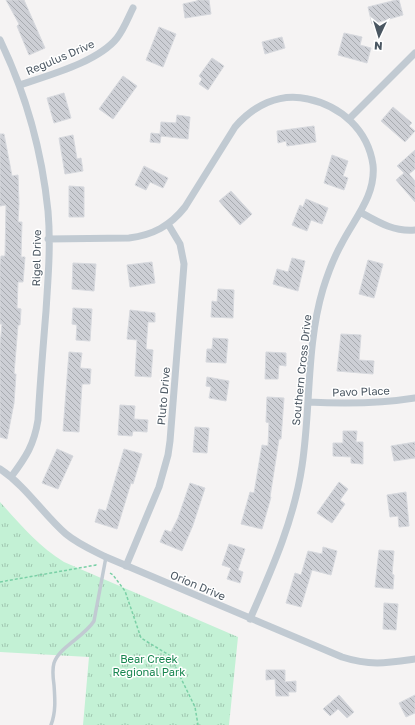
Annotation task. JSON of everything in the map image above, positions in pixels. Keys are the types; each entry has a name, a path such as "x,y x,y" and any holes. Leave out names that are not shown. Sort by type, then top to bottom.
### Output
{"street":[{"name":"Regulus Drive","path":"20,85 98,54 117,39 133,8"},
{"name":"Rigel Drive","path":"0,40 20,85 32,126 41,162 48,212 48,275 38,420 36,434 26,456 11,477"},
{"path":"349,119 415,53"},
{"name":"Southern Cross Drive","path":"48,239 129,238 152,233 168,224 185,207 235,127 255,108 266,102 290,97 303,98 328,104 349,119 359,130 365,140 370,151 372,164 372,186 368,199 341,244 332,263 324,288 314,331 302,467 292,512 277,559 250,619"},
{"path":"360,212 391,228 415,230"},
{"name":"Pluto Drive","path":"126,566 164,472 170,441 184,264 180,244 168,224"},
{"name":"Pavo Place","path":"308,402 366,404 415,398"},
{"name":"Orion Drive","path":"0,469 11,477 67,534 79,543 106,557 327,652 353,661 382,664 415,658"}],"lane":[{"path":"51,725 55,712 53,673 54,663 65,648 84,634 94,621 106,557"}],"path":[{"path":"0,582 96,565 113,575 125,591 141,638 169,655 195,707 198,725"}],"green space":[{"name":"Bear Creek Regional Park","path":"0,502 38,542 64,562 238,637 229,725 83,725 89,657 0,652"}],"building":[{"path":"6,0 24,0 45,48 29,55 17,26 19,24"},
{"path":"197,0 209,0 211,14 185,18 183,4"},
{"path":"399,0 403,15 372,24 368,7"},
{"path":"159,27 176,34 163,67 146,60"},
{"path":"344,33 362,37 360,45 371,48 367,63 338,55"},
{"path":"282,37 285,48 265,54 262,42"},
{"path":"212,58 224,66 208,90 199,84 202,79 199,76"},
{"path":"123,76 137,86 113,119 99,109"},
{"path":"64,93 71,118 54,123 47,98"},
{"path":"393,107 412,123 409,126 415,131 405,142 381,121"},
{"path":"177,115 190,117 188,139 161,136 160,143 150,142 151,133 160,134 161,122 176,123"},
{"path":"314,126 316,142 287,146 286,141 278,143 277,131"},
{"path":"0,134 4,134 12,176 18,175 18,222 22,222 21,257 25,257 23,282 18,282 17,308 21,309 20,325 18,325 14,374 16,374 14,403 7,439 0,437 0,345 2,324 0,324 0,266 1,256 5,256 6,205 0,206"},
{"path":"73,135 77,159 81,158 83,171 65,174 59,138"},
{"path":"415,150 415,169 409,174 415,181 415,202 396,180 404,173 397,166"},
{"path":"332,155 348,161 343,176 348,178 344,190 324,183"},
{"path":"144,166 168,178 163,188 150,182 146,190 135,185"},
{"path":"69,186 84,187 84,217 69,217"},
{"path":"231,191 252,214 240,225 219,201"},
{"path":"306,199 328,208 322,224 311,220 307,231 292,225 300,205 303,207"},
{"path":"292,258 305,261 298,291 273,284 277,269 288,272"},
{"path":"368,260 383,264 374,298 359,294"},
{"path":"152,262 155,283 130,287 127,265"},
{"path":"73,263 96,264 94,291 72,289"},
{"path":"218,289 234,290 233,318 211,317 212,301 217,302"},
{"path":"73,308 92,309 90,341 76,340 77,325 72,324"},
{"path":"130,310 155,313 155,322 148,322 146,349 153,350 151,377 135,376 137,340 127,339"},
{"path":"341,334 361,335 359,360 374,361 373,374 337,371"},
{"path":"213,338 228,339 226,363 206,362 207,349 212,349"},
{"path":"69,352 82,353 80,368 91,369 90,384 82,384 79,432 63,431"},
{"path":"266,352 286,353 286,366 279,365 278,379 265,379"},
{"path":"207,377 229,381 226,401 209,398 211,387 206,386"},
{"path":"267,397 284,398 281,439 279,439 271,497 262,529 241,524 250,492 254,493 262,445 268,446 269,423 266,422"},
{"path":"120,405 135,406 134,419 148,420 147,432 133,431 132,436 118,435"},
{"path":"195,427 209,428 207,453 193,452"},
{"path":"343,431 357,431 356,442 363,442 363,464 351,463 351,457 333,456 333,443 343,443"},
{"path":"415,442 415,458 394,461 391,446"},
{"path":"57,449 73,456 58,489 42,483"},
{"path":"124,449 142,454 133,484 131,483 117,529 95,522 99,509 106,511"},
{"path":"339,482 348,489 340,500 345,504 332,523 317,513"},
{"path":"190,483 205,488 193,525 182,551 160,542 165,530 171,532 178,518"},
{"path":"406,492 409,526 399,527 398,516 390,517 387,495"},
{"path":"229,544 245,549 238,570 243,572 240,583 227,579 231,568 222,565"},
{"path":"323,547 337,551 331,575 312,570 301,607 286,603 295,573 301,575 308,551 322,554"},
{"path":"379,550 394,551 392,574 394,575 393,589 375,587"},
{"path":"384,603 398,604 396,630 383,629"},
{"path":"266,670 285,670 285,682 296,681 296,692 288,692 289,696 276,696 275,679 266,680"},
{"path":"339,695 354,712 347,718 338,709 330,716 323,709"},
{"path":"415,695 415,713 406,717 399,703"}]}
